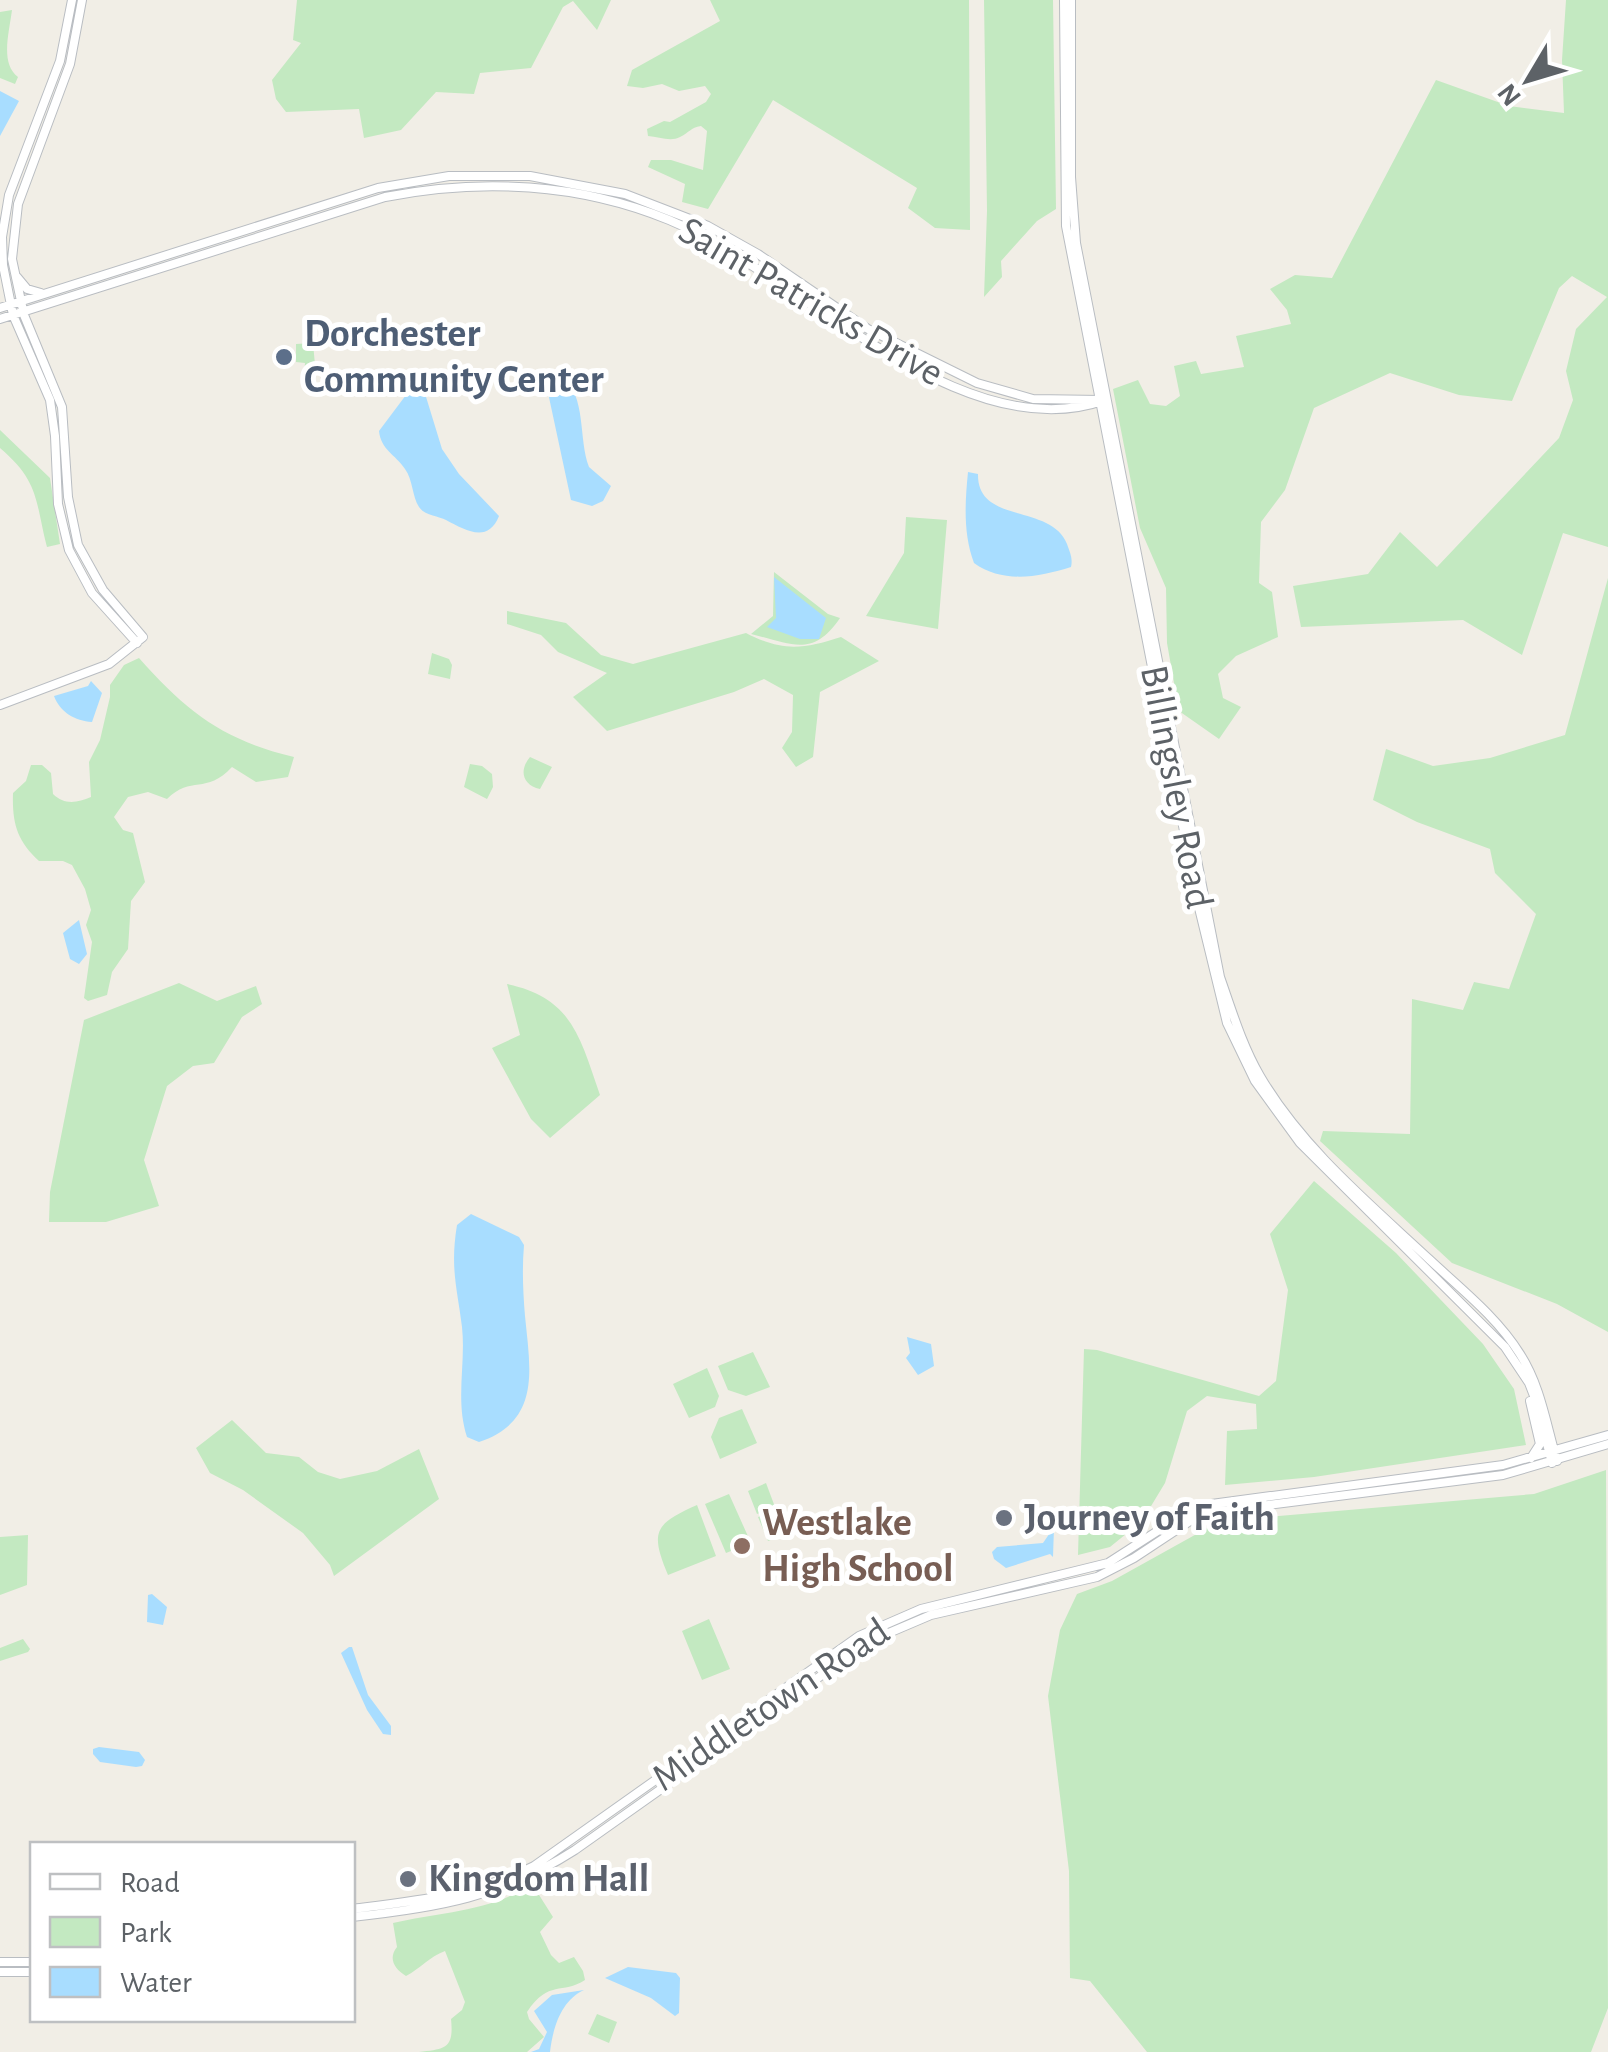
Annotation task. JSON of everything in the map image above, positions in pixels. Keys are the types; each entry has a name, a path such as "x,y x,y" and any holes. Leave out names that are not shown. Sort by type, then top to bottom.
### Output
{"main road":[{"path":"72,0 60,61 9,196 2,246 8,304 46,390 52,414 58,504 69,550 92,594 140,640"},
{"path":"8,304 18,204 70,64 82,0"},
{"name":"Billingsley Road","path":"1067,0 1065,215 1104,400 1106,431 1199,908 1227,1023 1244,1062 1280,1120 1482,1321 1519,1368 1536,1401 1553,1458"},
{"name":"Billingsley Road","path":"1067,0 1076,243 1220,977 1238,1031 1274,1100 1296,1128 1354,1193 1504,1332 1528,1368 1545,1411 1553,1458"},
{"name":"Saint Patricks Drive","path":"8,304 347,196 449,176 506,175 606,188 660,205 720,232 842,313 948,370 1022,397 1104,400"},
{"name":"Saint Patricks Drive","path":"0,321 386,197 480,186 578,194 639,209 714,241 853,333 950,383 1018,408 1078,409 1104,400"},
{"path":"578,194 598,195 606,188"},
{"path":"14,270 26,289 45,293"},
{"path":"8,304 23,312 62,406 70,514"},
{"path":"34,340 34,317 46,304"},
{"path":"0,321 14,328 23,339"},
{"path":"1086,398 1094,392 1093,362"},
{"path":"50,373 58,407 52,414"},
{"path":"1078,409 1094,411 1106,431"},
{"path":"55,436 62,446 64,490 78,545 91,571 140,640"},
{"path":"0,705 109,664 140,640"},
{"path":"1519,1368 1540,1444 1528,1460"},
{"path":"1545,1411 1560,1446 1589,1442"},
{"name":"Middletown Road","path":"355,1909 446,1897 534,1866 858,1636 921,1609 1108,1563 1184,1514 1204,1506 1553,1458 1608,1435"},
{"name":"Middletown Road","path":"355,1917 461,1902 533,1876 850,1653 891,1630 931,1615 1114,1570 1184,1524 1213,1512 1470,1480 1608,1444"},
{"path":"850,1653 858,1636"},
{"path":"770,1700 795,1692"},
{"path":"0,1962 30,1962"},
{"path":"0,1972 30,1972"}],"green space":[{"path":"297,0 611,0 597,30 573,1 563,7 531,68 480,73 474,94 436,92 401,130 364,138 359,109 286,112 276,99 272,80 301,43 293,40"},
{"path":"710,0 969,0 970,230 935,228 908,208 917,188 773,100 708,209 682,202 685,184 648,167 651,160 671,160 703,170 707,131 701,126 669,139 648,136 647,129 670,122 706,102 711,94 705,86 679,91 662,84 627,86 632,70 720,21"},
{"path":"984,0 1053,0 1056,209 1037,221 1001,261 1002,277 984,297 987,211"},
{"path":"1566,0 1608,0 1608,547 1563,533 1522,655 1463,620 1301,627 1293,586 1368,574 1400,532 1437,567 1559,438 1573,400 1566,371 1576,329 1607,297 1572,276 1559,288 1512,401 1459,395 1390,373 1314,408 1285,490 1261,522 1259,583 1272,592 1278,637 1236,656 1218,674 1223,698 1241,707 1219,739 1179,711 1167,643 1166,588 1140,528 1113,389 1138,380 1150,404 1166,406 1180,396 1174,366 1196,361 1201,374 1244,367 1236,336 1291,324 1287,310 1270,289 1295,275 1332,278 1436,80 1509,106 1564,113"},
{"path":"12,10 7,56 18,77 15,84 0,78 0,12"},
{"path":"313,343 313,388 303,386 305,363 296,362 296,344"},
{"path":"0,430 50,478 60,544 47,547 34,493 23,471 0,448"},
{"path":"906,517 947,520 938,629 866,616 904,553"},
{"path":"774,572 828,614 840,618 830,631 801,645 751,634 773,616"},
{"path":"1608,578 1608,1332 1557,1304 1452,1263 1320,1141 1323,1131 1410,1134 1412,999 1463,1010 1474,982 1509,989 1536,914 1495,873 1490,849 1417,822 1373,800 1386,749 1433,766 1490,758 1565,735"},
{"path":"507,611 566,623 601,655 633,664 746,633 793,647 841,637 879,661 820,692 813,757 796,767 782,748 792,732 793,695 764,679 607,731 573,697 607,673 558,652 541,635 507,624"},
{"path":"432,653 449,659 450,679 428,674"},
{"path":"139,658 173,694 208,721 247,742 294,757 288,777 256,782 232,767 214,780 184,788 167,799 148,792 128,797 114,817 123,830 133,833 145,882 131,901 128,949 112,972 107,995 88,1001 84,998 92,942 86,925 91,910 85,889 72,865 39,861 26,846 15,822 13,793 26,781 31,765 42,765 51,773 57,798 71,802 91,797 89,762 100,740 110,685 124,665"},
{"path":"530,757 552,767 540,789 529,784 524,776"},
{"path":"470,764 482,766 492,774 493,787 487,799 464,787"},
{"path":"179,983 217,1001 256,986 262,1004 242,1017 214,1063 193,1066 167,1086 144,1160 159,1206 106,1222 49,1222 50,1192 84,1020"},
{"path":"507,984 547,999 571,1023 600,1095 550,1138 531,1119 492,1048 520,1035"},
{"path":"1314,1181 1396,1253 1483,1344 1514,1389 1526,1445 1314,1477 1225,1485 1227,1431 1257,1429 1256,1404 1207,1396 1187,1411 1165,1483 1142,1521 1110,1547 1078,1555 1084,1349 1259,1396 1276,1381 1288,1290 1270,1234"},
{"path":"753,1352 770,1387 746,1396 728,1390 718,1366"},
{"path":"707,1368 719,1396 715,1407 689,1418 673,1384"},
{"path":"742,1409 757,1443 720,1459 711,1437 719,1418"},
{"path":"232,1420 266,1453 299,1457 318,1472 340,1479 377,1471 419,1449 439,1499 334,1576 330,1565 303,1533 243,1490 210,1473 196,1448"},
{"path":"1606,1470 1608,2008 1591,2052 1147,2052 1090,1981 1070,1978 1069,1871 1048,1696 1060,1630 1077,1594 1112,1581 1220,1521 1534,1494"},
{"path":"766,1483 775,1507 757,1514 748,1491"},
{"path":"729,1494 751,1543 726,1553 705,1504"},
{"path":"697,1505 716,1556 668,1575 659,1549 660,1531 672,1518"},
{"path":"776,1510 786,1534 768,1541 758,1517"},
{"path":"28,1535 27,1585 0,1595 0,1537"},
{"path":"709,1619 730,1669 702,1680 682,1631"},
{"path":"23,1639 28,1652 0,1661 0,1648"},
{"path":"534,1887 553,1917 540,1932 551,1955 559,1963 574,1957 585,1980 549,1991 535,2002 527,2012 544,2037 527,2052 419,2052 446,2045 451,2036 451,2019 465,2002 445,1951 406,1976 398,1970 393,1959 397,1947 393,1923 480,1906"},
{"path":"597,2014 617,2022 609,2043 588,2034"}],"water":[{"path":"0,91 19,101 0,136"},
{"path":"562,376 579,406 589,467 611,486 603,501 592,506 571,500 547,388 549,381"},
{"path":"415,383 423,387 442,449 459,474 499,516 489,530 468,531 422,510 408,473 382,443 379,431"},
{"path":"968,472 978,474 981,490 989,501 1059,531 1069,550 1071,567 1034,576 1009,576 974,563 966,529"},
{"path":"774,577 826,618 819,639 800,639 767,627 776,618"},
{"path":"91,681 102,693 92,722 69,715 54,696 88,686"},
{"path":"79,920 87,954 79,964 70,959 63,933"},
{"path":"471,1214 519,1237 524,1245 529,1355 528,1391 523,1407 499,1433 479,1442 467,1437 464,1423 463,1341 454,1266 457,1225"},
{"path":"907,1337 931,1344 934,1366 918,1375 906,1358 910,1353"},
{"path":"1054,1527 1053,1557 1050,1554 1006,1568 994,1559 992,1552 997,1547 1043,1543"},
{"path":"148,1595 167,1607 163,1625 147,1622"},
{"path":"349,1647 368,1695 391,1726 391,1735 383,1734 367,1710 341,1653"},
{"path":"93,1749 139,1752 145,1760 136,1767 100,1762 93,1754"},
{"path":"628,1967 676,1973 680,1978 679,2013 675,2016 651,1998 605,1978"},
{"path":"584,1990 570,2000 560,2015 550,2052 531,2052 539,2049 547,2032 534,2011 552,1995"}],"place":[{"name":"Dorchester Community Center","path":"284,357"},
{"name":"Journey of Faith","path":"1004,1518"},
{"name":"Westlake High School","path":"742,1546"},
{"name":"Kingdom Hall","path":"408,1879"}]}
